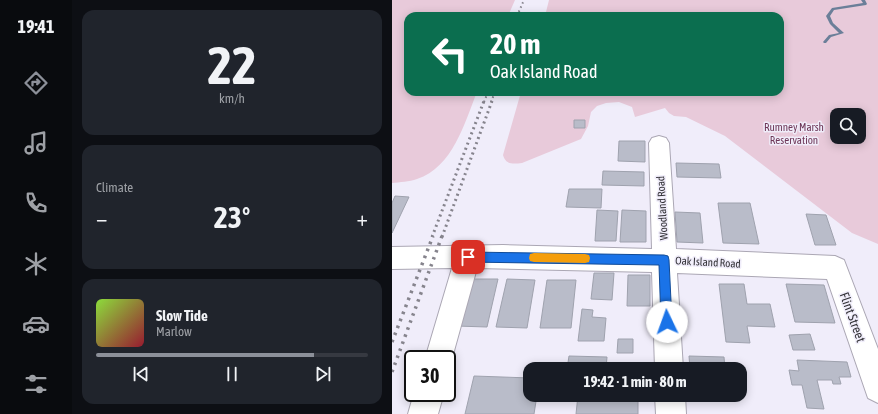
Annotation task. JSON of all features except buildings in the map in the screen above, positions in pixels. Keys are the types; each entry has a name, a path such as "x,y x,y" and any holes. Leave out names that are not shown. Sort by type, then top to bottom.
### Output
{"street":[{"name":"Woodland Road","path":"659,143 669,362"},
{"path":"442,350 468,257"},
{"name":"Oak Island Road","path":"392,258 510,257 664,260 835,268"},
{"name":"Flint Street","path":"835,268 878,388"},
{"path":"423,414 426,402"},
{"path":"670,402 671,414"}],"green space":[{"path":"392,0 515,0 510,12 404,12 404,96 475,96 456,143 440,165 417,179 392,183"},
{"name":"Rumney Marsh Reservation","path":"549,0 878,0 878,244 852,233 725,136 686,117 674,116 665,108 635,117 632,107 619,102 606,103 597,106 591,112 588,126 581,139 522,163 513,164 506,161 503,155 520,96 784,96 784,12 546,12"}],"waterway":[{"path":"825,42 830,36 842,33 831,23 828,16 833,9 865,4 863,0"}],"railway":[{"path":"519,12 524,0"},
{"path":"484,102 486,96"},
{"path":"491,102 493,96"},
{"path":"432,237 484,101"},
{"path":"442,237 492,101"},
{"path":"392,342 433,236"},
{"path":"392,372 442,236"}],"slow traffic":[{"path":"534,258 585,258"}],"route":[{"path":"468,257 664,260 667,322"}]}
